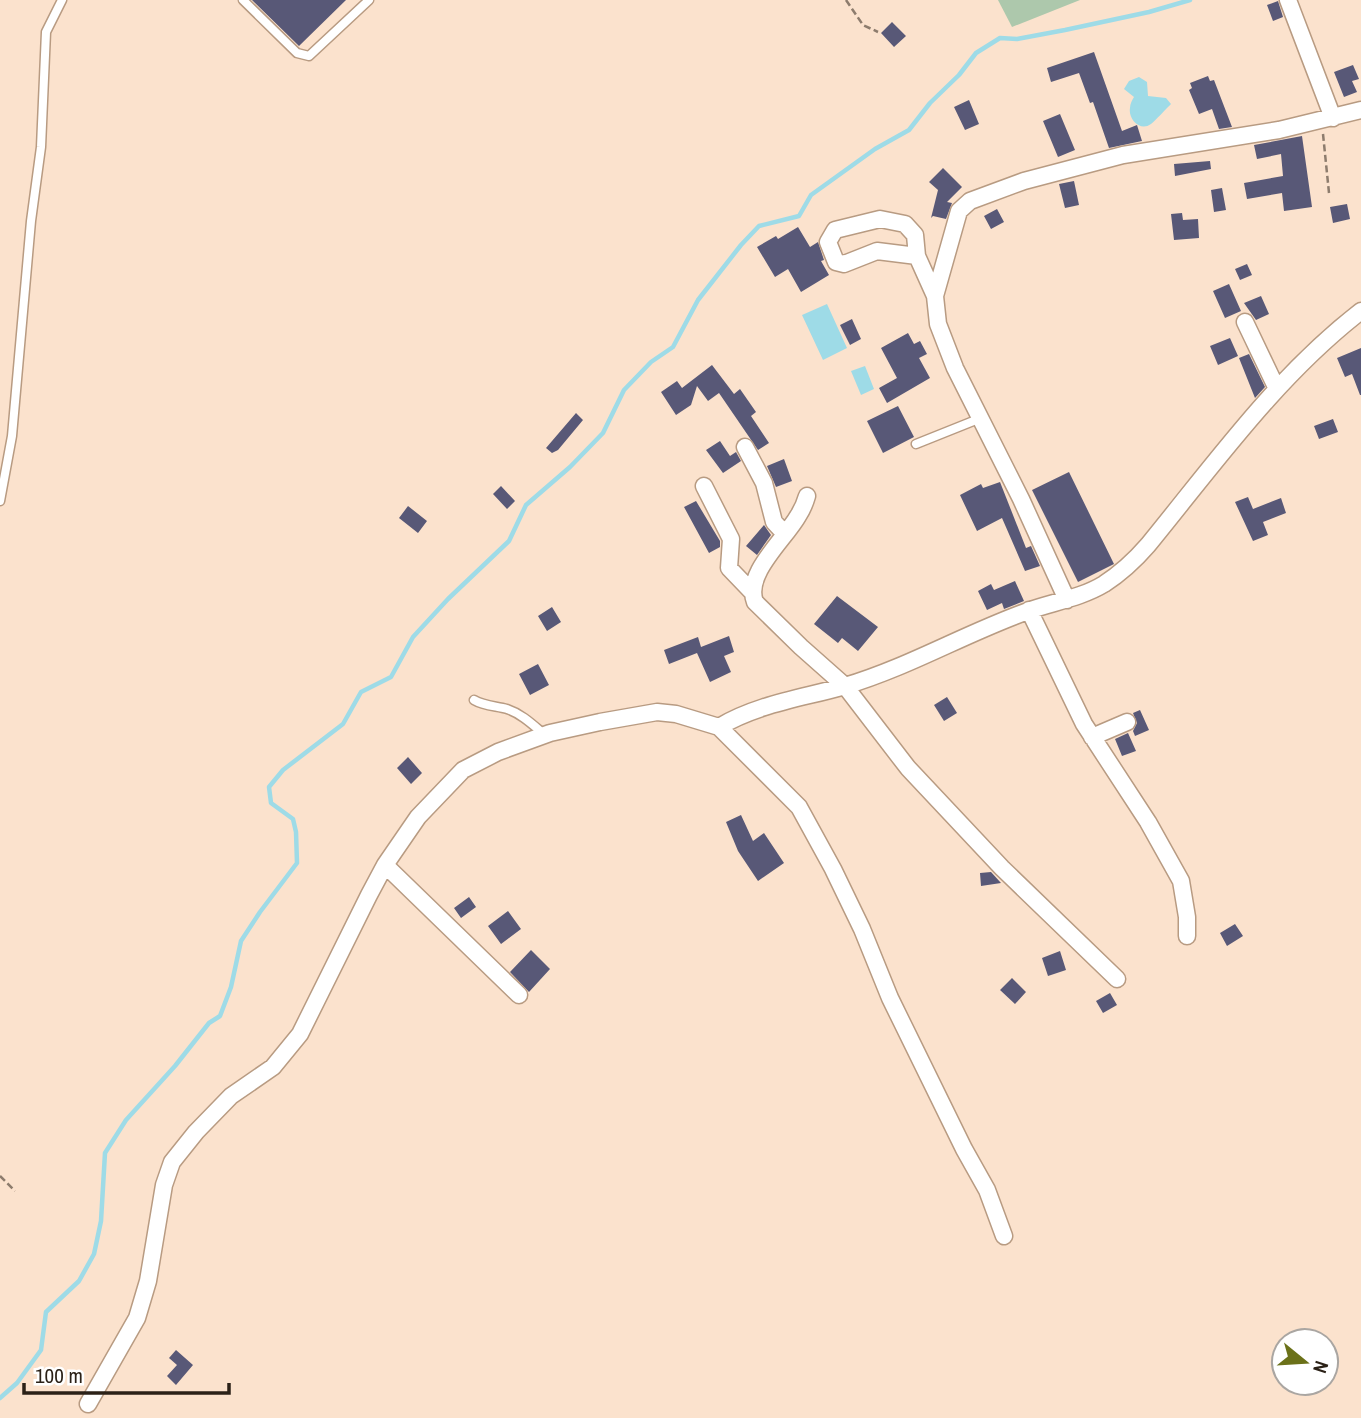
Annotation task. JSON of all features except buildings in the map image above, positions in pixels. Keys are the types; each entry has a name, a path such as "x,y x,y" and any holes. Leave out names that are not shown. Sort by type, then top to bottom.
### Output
{"street":[{"path":"1287,0 1328,119"},
{"path":"935,296 960,211 970,201 1024,181 1123,155 1279,131 1361,110"},
{"path":"917,256 877,251 844,264 836,262 828,242 835,230 880,219 897,220 915,235 917,256 935,296 938,324 945,345 1067,600"},
{"path":"719,727 741,714 845,686 1029,610 1067,600 1102,585 1131,563 1256,411 1322,343 1361,311"},
{"path":"1245,322 1277,389"},
{"path":"745,447 764,483 774,522 785,534"},
{"path":"704,486 731,539 729,568 753,593"},
{"path":"807,496 798,517 763,563 753,593 755,602 845,686 908,768 1002,868 1117,979"},
{"path":"1029,610 1084,724 1148,822 1181,881 1187,936"},
{"path":"88,1404 137,1318 148,1281 164,1185 172,1162 196,1132 231,1096 273,1067 300,1034 385,865 418,817 463,771 498,752 545,735 600,722 657,712 676,714 719,727 799,807 834,869 890,998 964,1149 987,1189 1004,1236"},
{"path":"1092,737 1127,722"},
{"path":"385,865 519,995"}],"lane":[{"path":"0,501 12,436 31,221 41,147 46,32 62,0"},
{"path":"243,0 297,53 309,56 369,0"},
{"path":"916,443 981,418"},
{"path":"474,700 511,710 545,735"}],"path":[{"path":"846,0 863,25 878,32"},
{"path":"1328,119 1324,151 1329,193"},
{"path":"0,1176 15,1191"}],"green space":[{"path":"998,0 1080,0 1012,27"}],"water":[{"path":"1139,77 1147,82 1148,96 1166,98 1171,104 1147,126 1139,125 1133,120 1130,108 1134,97 1124,89 1129,81"},
{"path":"827,304 847,348 823,360 802,315"},
{"path":"865,366 874,389 861,395 851,371"}],"waterway":[{"path":"0,1398 17,1383 41,1350 46,1312 79,1281 94,1254 101,1221 105,1153 126,1120 175,1066 209,1023 220,1016 231,987 241,941 297,863 293,819 271,803 269,787 283,770 343,724 361,692 391,677 413,637 448,599 509,541 526,505 570,467 603,433 624,390 651,362 673,347 698,300 759,226 799,216 811,195 875,149 909,130 976,53 1000,38 1017,39 1065,30 1149,12 1190,0"}]}
